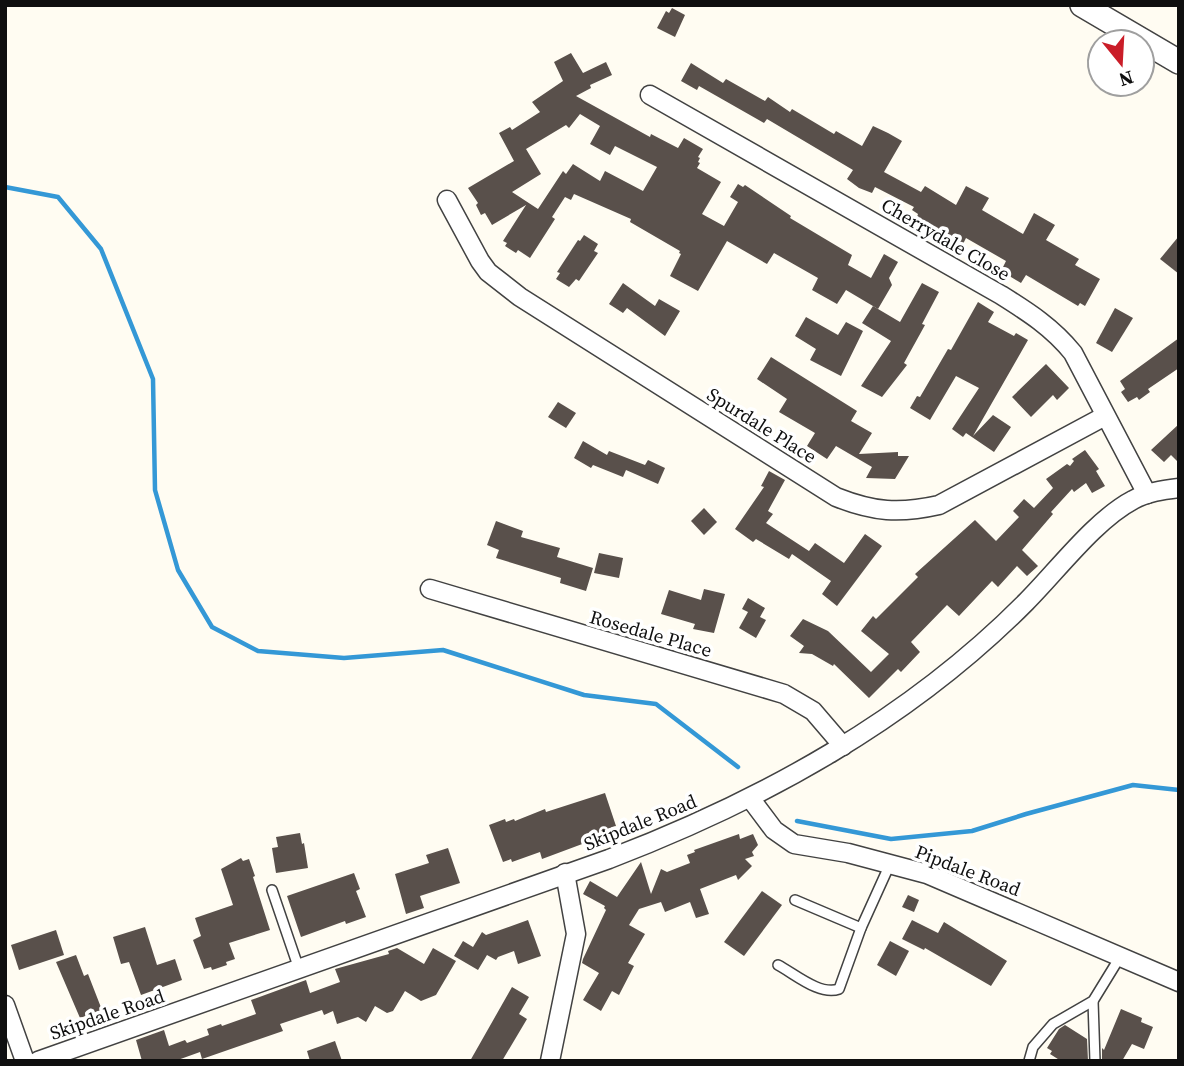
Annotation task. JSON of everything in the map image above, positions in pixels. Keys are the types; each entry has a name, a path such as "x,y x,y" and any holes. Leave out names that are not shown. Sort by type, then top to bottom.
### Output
{"street":[{"path":"1082,5 1179,62"},
{"name":"Cherrydale Close","path":"650,95 1001,295 1045,323 1073,353 1147,494"},
{"name":"Spurdale Place","path":"447,200 488,272 520,297 836,497 862,507 911,511 939,505 1105,415"},
{"name":"Skipdale Road","path":"38,1061 671,835 750,799 893,714 980,645 1105,521 1131,500 1179,488"},
{"name":"Rosedale Place","path":"430,589 784,694 813,711 843,746"},
{"name":"Pipdale Road","path":"750,799 774,830 794,844 848,853 953,884 1179,982"},
{"path":"550,1061 576,934 565,873"},
{"path":"5,1005 25,1061"}],"lane":[{"path":"778,965 817,987 836,991 841,987 861,928 890,864"},
{"path":"272,890 299,969"},
{"path":"794,900 861,928"},
{"path":"1029,1061 1033,1047 1053,1024 1093,1001 1120,957"},
{"path":"1093,1001 1095,1061"}],"building":[{"path":"672,8 685,15 675,37 657,28 666,11 669,13"},
{"path":"571,53 583,73 606,62 612,75 590,85 591,88 576,96 650,137 651,134 678,148 684,138 703,149 698,157 700,163 697,168 721,182 702,214 724,226 738,202 730,197 738,184 743,187 745,185 791,216 790,218 852,255 848,265 871,278 884,254 898,262 889,278 892,285 878,309 846,290 837,304 812,290 818,278 774,253 767,264 727,241 698,291 670,276 680,251 630,222 631,219 574,194 571,200 565,197 552,217 555,219 530,258 505,246 507,243 503,241 526,205 492,225 485,213 481,215 476,205 478,203 468,188 514,161 499,133 510,127 512,130 540,112 532,102 563,81 554,62","holes":["580,114 600,126 590,144 610,155 615,146 657,167 643,191 605,171 600,181 573,164 566,174 563,171 538,209 512,192 541,174 526,149 566,125 569,128"]},
{"path":"691,63 723,83 726,79 765,101 768,97 790,112 792,109 834,134 836,131 862,146 873,126 888,133 902,141 884,172 921,192 925,186 956,205 966,186 989,198 982,210 1023,234 1034,213 1055,225 1046,240 1079,259 1075,265 1100,279 1085,306 1080,303 1078,306 1026,275 1021,283 1001,271 1006,261 966,238 962,246 944,236 945,234 917,217 918,214 912,210 914,207 875,187 872,193 859,188 847,179 853,170 767,119 764,123 699,86 697,90 681,81"},
{"path":"584,235 598,244 594,251 598,253 579,281 576,279 569,287 556,279 560,273 557,272"},
{"path":"1179,236 1179,274 1160,259"},
{"path":"623,283 655,306 659,299 680,311 665,336 627,308 623,313 609,304"},
{"path":"922,283 939,292 904,363 907,365 882,397 861,386 891,341 862,323 873,306 900,322"},
{"path":"978,302 994,312 988,322 1028,340 973,436 993,415 1011,427 994,452 966,433 963,437 952,429 979,388 956,376 930,420 910,408 917,396 920,397 948,349 951,350"},
{"path":"1115,308 1133,318 1112,352 1096,343"},
{"path":"806,317 838,335 846,322 863,331 841,376 810,360 816,349 795,336"},
{"path":"1179,338 1179,368 1148,389 1150,392 1139,400 1137,397 1128,402 1121,392 1125,389 1120,381"},
{"path":"771,357 857,411 851,421 872,433 859,454 898,452 898,456 909,456 895,479 866,478 872,467 836,446 827,459 807,446 815,433 779,412 787,399 757,379"},
{"path":"1046,364 1069,388 1057,400 1053,395 1031,417 1012,397"},
{"path":"558,402 576,413 566,428 548,417"},
{"path":"1179,424 1179,463 1171,455 1164,462 1151,450"},
{"path":"583,441 607,455 609,451 645,465 648,460 665,468 658,484 626,470 623,477 593,465 591,468 574,458"},
{"path":"1085,450 1099,469 1096,471 1105,486 1092,493 1086,483 1074,492 1072,489 1051,512 1053,514 1022,550 1038,566 1027,576 1017,566 998,587 992,581 959,616 947,605 911,642 920,652 901,672 898,669 869,698 834,664 833,666 812,654 799,653 804,646 790,636 803,619 828,631 871,672 889,654 861,631 873,616 876,619 918,577 915,574 975,520 996,541 1019,517 1013,511 1024,499 1034,508 1053,488 1046,479 1067,464 1070,466 1074,461 1072,459"},
{"path":"769,471 785,480 768,511 773,514 766,523 809,551 815,543 844,563 865,534 882,546 837,606 822,594 831,581 792,554 789,559 756,539 753,542 735,529 764,487 761,486"},
{"path":"704,508 717,522 704,535 691,521"},
{"path":"496,521 523,531 521,537 560,548 557,557 593,568 586,591 560,583 561,578 496,558 499,550 487,545"},
{"path":"599,553 623,558 619,578 594,573"},
{"path":"704,589 725,594 714,633 693,629 695,624 661,614 669,590 701,600"},
{"path":"748,598 765,608 760,617 766,620 756,638 739,628 748,612 742,609"},
{"path":"605,793 616,826 599,832 601,837 542,859 540,852 512,862 511,859 503,862 489,825 505,819 506,822 515,821 545,809 546,812"},
{"path":"300,833 308,868 276,873 272,848 278,847 276,837"},
{"path":"739,834 740,839 753,834 758,845 752,852 754,856 745,859 752,866 738,880 736,875 700,889 709,914 696,918 690,902 665,912 661,902 639,909 629,925 645,934 628,963 634,966 619,995 612,991 601,1011 583,1000 599,973 582,963 583,959 606,910 605,906 583,894 590,881 617,897 641,862 651,894 661,869 667,872 690,863 687,855 695,852 694,850"},
{"path":"448,848 460,883 420,896 424,908 406,914 395,874 429,863 426,855"},
{"path":"241,858 243,861 249,859 270,930 229,943 235,959 212,970 211,967 204,969 193,940 201,936 195,918 233,905 221,869"},
{"path":"354,873 360,889 356,891 366,917 346,924 345,921 301,937 287,896"},
{"path":"762,891 782,905 744,956 724,942"},
{"path":"908,895 919,900 914,912 902,907"},
{"path":"528,920 541,956 518,964 514,951 496,960 487,955 478,970 454,956 463,941 473,947 482,932 486,935"},
{"path":"912,920 938,933 944,922 1007,961 991,986 925,948 924,950 902,939"},
{"path":"145,927 157,965 175,959 182,980 141,995 129,962 121,964 113,937"},
{"path":"56,930 64,955 19,970 11,945"},
{"path":"890,941 909,951 896,976 877,965"},
{"path":"397,948 424,964 433,948 456,961 436,995 421,1001 405,991 393,1011 387,1013 375,1006 366,1022 358,1017 337,1024 333,1011 324,1015 322,1010 280,1024 283,1031 202,1059 200,1052 175,1061 142,1061 136,1040 164,1030 169,1046 185,1040 187,1043 209,1035 207,1029 256,1014 251,1000 306,980 310,993 340,982 335,969 389,954 388,951"},
{"path":"76,955 84,976 88,974 102,1010 80,1018 56,962"},
{"path":"512,987 529,997 519,1014 527,1019 502,1061 470,1061"},
{"path":"1121,1009 1142,1018 1141,1022 1153,1027 1144,1049 1132,1044 1122,1061 1102,1061 1102,1048 1104,1050"},
{"path":"1065,1025 1087,1039 1088,1061 1061,1061 1050,1054 1052,1051 1047,1048 1059,1029"},
{"path":"335,1041 342,1061 310,1061 307,1051"}],"waterway":[{"path":"5,187 58,197 101,249 153,379 155,490 178,570 212,627 258,651 344,658 443,650 584,695 656,704 738,767"},
{"path":"797,821 891,839 972,831 1133,785 1179,790"}]}
